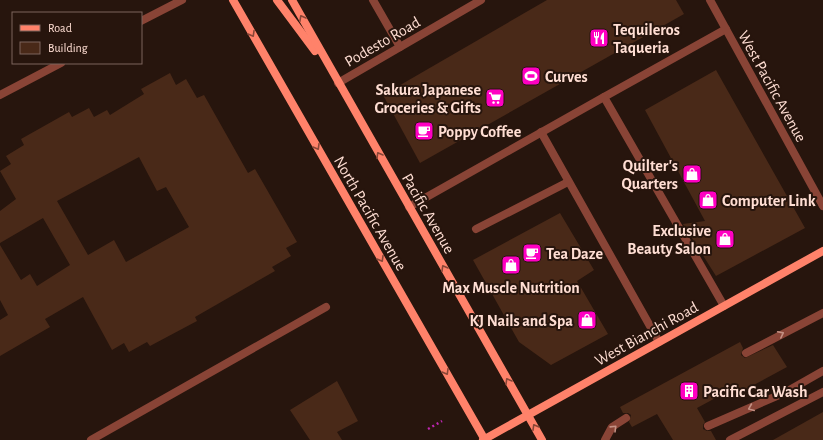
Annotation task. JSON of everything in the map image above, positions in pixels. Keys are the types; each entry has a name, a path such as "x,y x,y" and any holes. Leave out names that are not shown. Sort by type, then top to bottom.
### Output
{"main road":[{"name":"North Pacific Avenue","path":"233,0 484,440"},
{"path":"277,0 338,83"},
{"name":"Pacific Avenue","path":"292,0 542,440"},
{"name":"West Bianchi Road","path":"484,440 823,251"}],"street":[{"path":"142,21 182,0"},
{"path":"373,0 400,47"},
{"name":"Podesto Road","path":"338,83 481,0"},
{"name":"West Pacific Avenue","path":"710,0 823,206"},
{"path":"409,207 726,29"},
{"path":"0,95 60,64"},
{"path":"604,97 724,306"},
{"path":"541,132 659,342"},
{"path":"476,229 568,182"},
{"path":"91,440 326,307"},
{"path":"746,353 823,313"},
{"path":"708,426 786,392 823,371"},
{"path":"730,440 823,392"},
{"path":"605,440 612,427 626,418"}],"path":[{"path":"428,428 442,421"}],"building":[{"path":"547,0 676,0 684,14 420,163 383,95"},
{"path":"716,70 805,228 716,276 683,224 705,221 645,110"},
{"path":"170,73 176,85 186,79 197,98 204,95 248,173 255,169 297,242 286,248 291,256 272,267 275,271 195,317 197,321 150,346 147,342 129,352 124,343 112,350 83,297 45,319 50,327 0,356 0,320 8,315 0,300 0,245 21,280 30,274 37,286 70,265 43,218 0,243 0,211 16,199 0,171 11,164 6,156 24,145 21,139 69,112 72,117 89,108 94,117 107,110 110,115 144,94 141,89","holes":["139,157 157,191 166,187 189,227 126,262 114,240 88,255 57,201"]},
{"path":"560,213 594,270 577,281 608,334 551,365 519,342 473,260"},
{"name":"Pacific Car Wash","path":"740,342 743,348 741,355 745,358 773,345 787,367 737,394 734,388 697,408 705,422 703,429 711,431 716,440 673,440 657,414 632,427 629,422 631,415 628,413 623,413 620,407"},
{"path":"337,381 358,421 337,432 342,440 310,440 290,410"},
{"path":"823,412 823,440 773,440"}],"place":[{"name":"Tequileros Taqueria","path":"599,38"},
{"name":"Curves","path":"531,76"},
{"name":"Sakura Japanese Groceries & Gifts","path":"495,98"},
{"name":"Poppy Coffee","path":"424,131"},
{"name":"Quilter's Quarters","path":"692,174"},
{"name":"Computer Link","path":"708,200"},
{"name":"Exclusive Beauty Salon","path":"725,239"},
{"name":"Tea Daze","path":"532,253"},
{"name":"Max Muscle Nutrition","path":"511,265"},
{"name":"KJ Nails and Spa","path":"587,320"},
{"name":"Pacific Car Wash","path":"689,391"}]}
